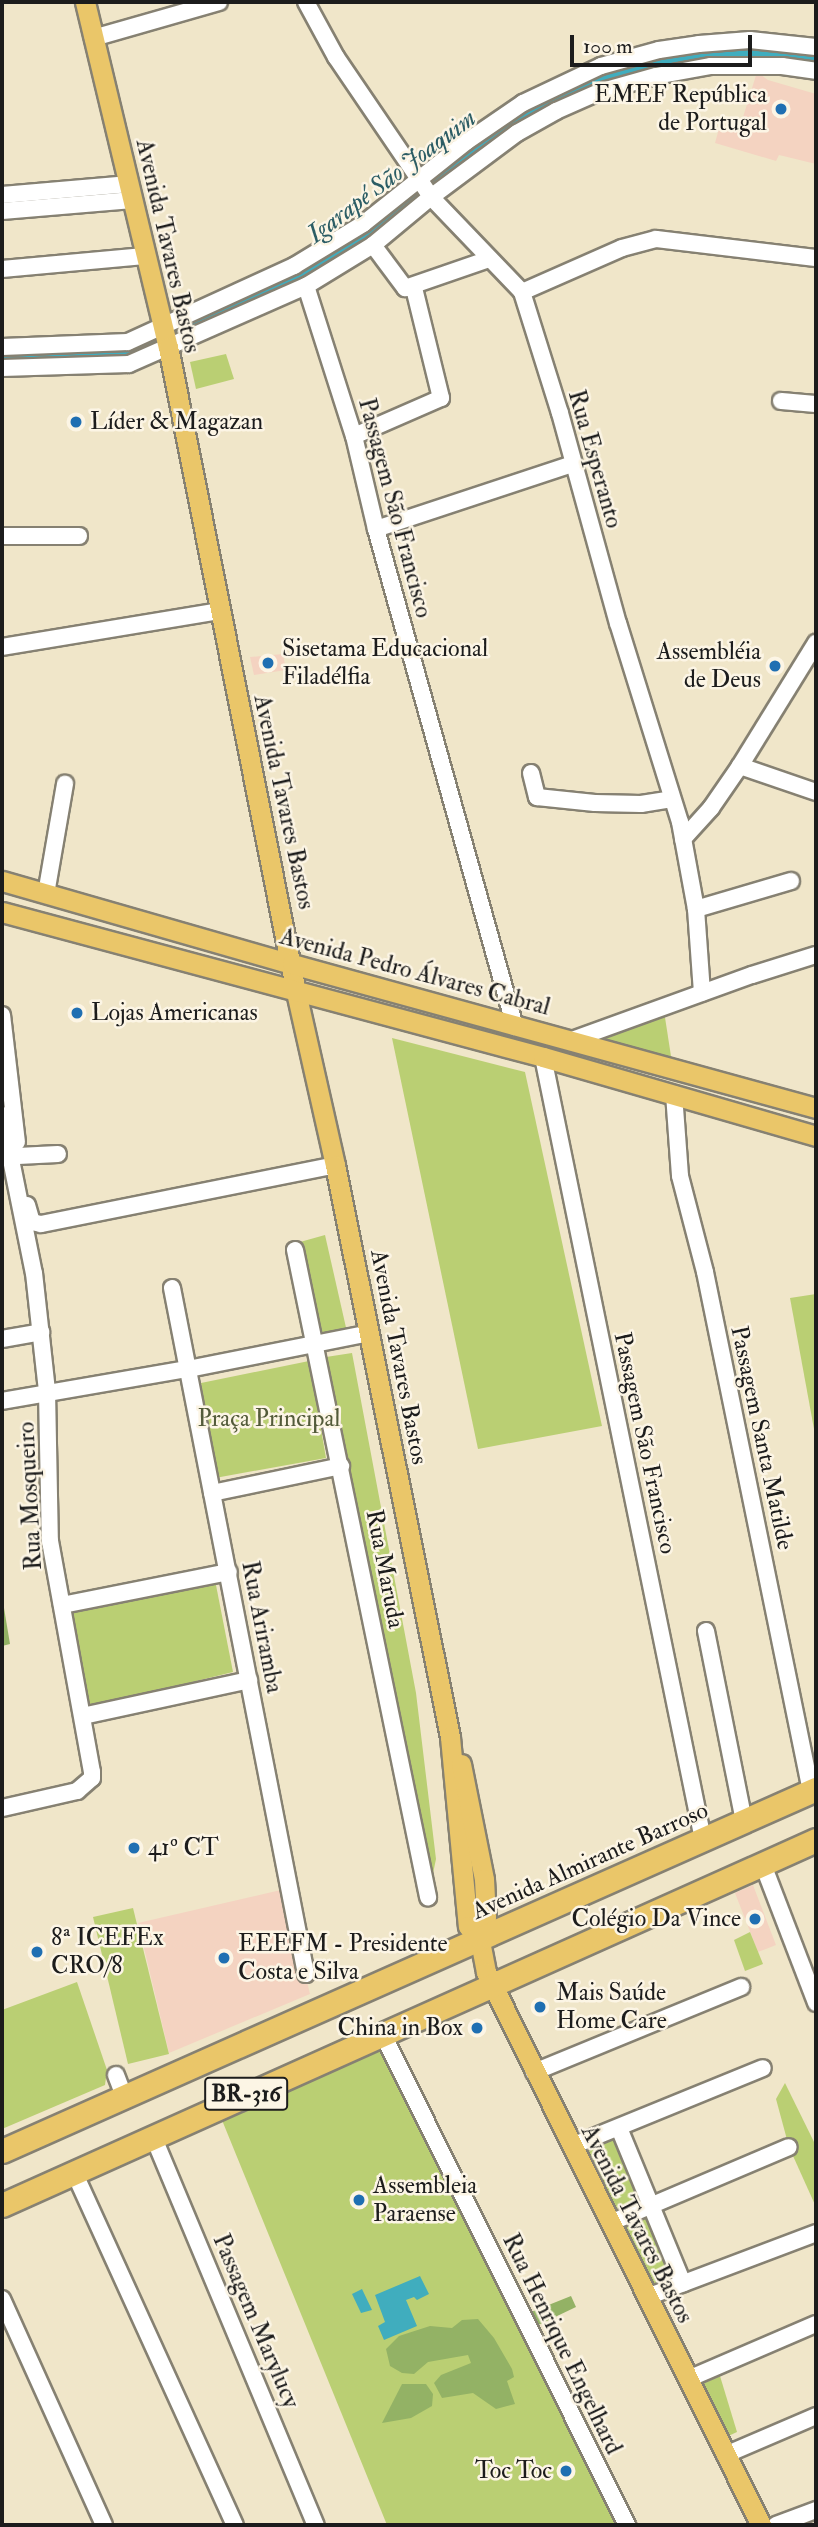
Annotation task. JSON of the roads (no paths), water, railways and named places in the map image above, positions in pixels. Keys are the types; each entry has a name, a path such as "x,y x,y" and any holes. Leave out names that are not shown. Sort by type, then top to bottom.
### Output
{"highway":[{"name":"Avenida Almirante Barroso","path":"2,2151 480,1941 813,1790"},
{"name":"BR-316","path":"2,2205 816,1840"}],"main road":[{"name":"Avenida Tavares Bastos","path":"85,2 132,192 144,256 166,337 296,992 335,1165 450,1737 468,1926 480,1941 483,1964 534,2071 761,2525"},
{"name":"Avenida Pedro Álvares Cabral","path":"2,881 516,1027 816,1108"},
{"name":"Avenida Pedro Álvares Cabral","path":"2,912 543,1057 816,1136"}],"street":[{"path":"93,38 219,2"},
{"name":"Rua Esperanto","path":"306,2 336,57 424,189 522,292 683,839 696,909 702,993"},
{"path":"2,346 128,342 166,337 306,286 373,245 424,189 523,103 601,66 659,50 699,44 750,40 816,47"},
{"path":"2,368 129,364 166,337 330,247 517,133 556,111 600,92 656,76 711,66 782,66 816,71"},
{"path":"2,195 132,192"},
{"path":"2,211 132,192"},
{"path":"522,292 622,248 656,239 816,258"},
{"path":"373,245 405,288 414,288 489,259"},
{"path":"2,269 144,256"},
{"name":"Passagem São Francisco","path":"306,286 354,436 376,529 516,1027"},
{"path":"354,436 441,398 414,288"},
{"path":"781,401 816,404"},
{"path":"376,529 573,464"},
{"path":"2,536 79,536"},
{"path":"2,647 220,611"},
{"path":"683,839 704,816 740,766 816,643"},
{"path":"740,766 816,792"},
{"path":"531,773 537,797 607,804 641,804 671,799"},
{"path":"46,894 65,785"},
{"path":"696,909 791,881"},
{"path":"572,1040 816,955"},
{"path":"2,1015 18,1156 32,1222 41,1224 335,1165"},
{"name":"Passagem São Francisco","path":"543,1057 703,1839"},
{"name":"Passagem Santa Matilde","path":"674,1094 681,1176 705,1272 813,1790"},
{"name":"Rua Mosqueiro","path":"2,1115 34,1273 41,1332 47,1391 50,1541 92,1760 92,1778 64,1796 2,1808"},
{"path":"18,1156 58,1154"},
{"name":"Rua Maruda","path":"295,1250 428,1897"},
{"name":"Rua Ariramba","path":"172,1288 306,1974"},
{"path":"2,1339 41,1332"},
{"path":"2,1401 47,1391 188,1369 369,1333"},
{"path":"212,1493 341,1466"},
{"path":"62,1605 229,1572"},
{"path":"706,1631 744,1821"},
{"path":"83,1716 249,1680"},
{"path":"762,1862 816,2003"},
{"path":"534,2071 741,1987"},
{"name":"Rua Henrique Engelhard","path":"382,2033 626,2525"},
{"path":"572,2147 763,2068"},
{"path":"116,2075 125,2098"},
{"path":"619,2128 682,2283"},
{"name":"Passagem Marylucy","path":"152,2136 316,2525"},
{"path":"610,2223 789,2147"},
{"path":"74,2172 235,2525"},
{"path":"648,2297 816,2232"},
{"path":"2,2299 104,2525"},
{"path":"688,2379 816,2324"},
{"path":"725,2455 816,2416"},
{"path":"776,2525 816,2510"}],"water":[{"path":"753,47 816,51 816,64 793,61 596,87 308,282 135,355 2,361 2,350 132,346 213,313 341,249 427,180 522,110 599,75 657,57"},
{"path":"420,2276 429,2294 417,2300 414,2297 406,2300 417,2326 384,2340 378,2326 385,2322 375,2295"},
{"path":"362,2289 372,2310 361,2313 352,2294"}],"place":[{"name":"EMEF República de Portugal","path":"781,109"},
{"name":"Líder & Magazan","path":"76,422"},
{"name":"Sisetama Educacional Filadélfia","path":"268,663"},
{"name":"Assembléia de Deus","path":"775,666"},
{"name":"Lojas Americanas","path":"77,1013"},
{"name":"41º CT","path":"134,1848"},
{"name":"Colégio Da Vince","path":"755,1919"},
{"name":"8ª ICEFEx CRO/8","path":"37,1952"},
{"name":"EEEFM - Presidente Costa e Silva","path":"224,1958"},
{"name":"Mais Saúde Home Care","path":"540,2007"},
{"name":"China in Box","path":"477,2028"},
{"name":"Assembleia Paraense","path":"359,2200"},
{"name":"Toc Toc","path":"566,2471"}],"water label":[{"name":"Igarapé São Joaquim","path":"392,177"}],"park label":[{"name":"Praça Principal","path":"269,1419"}]}
